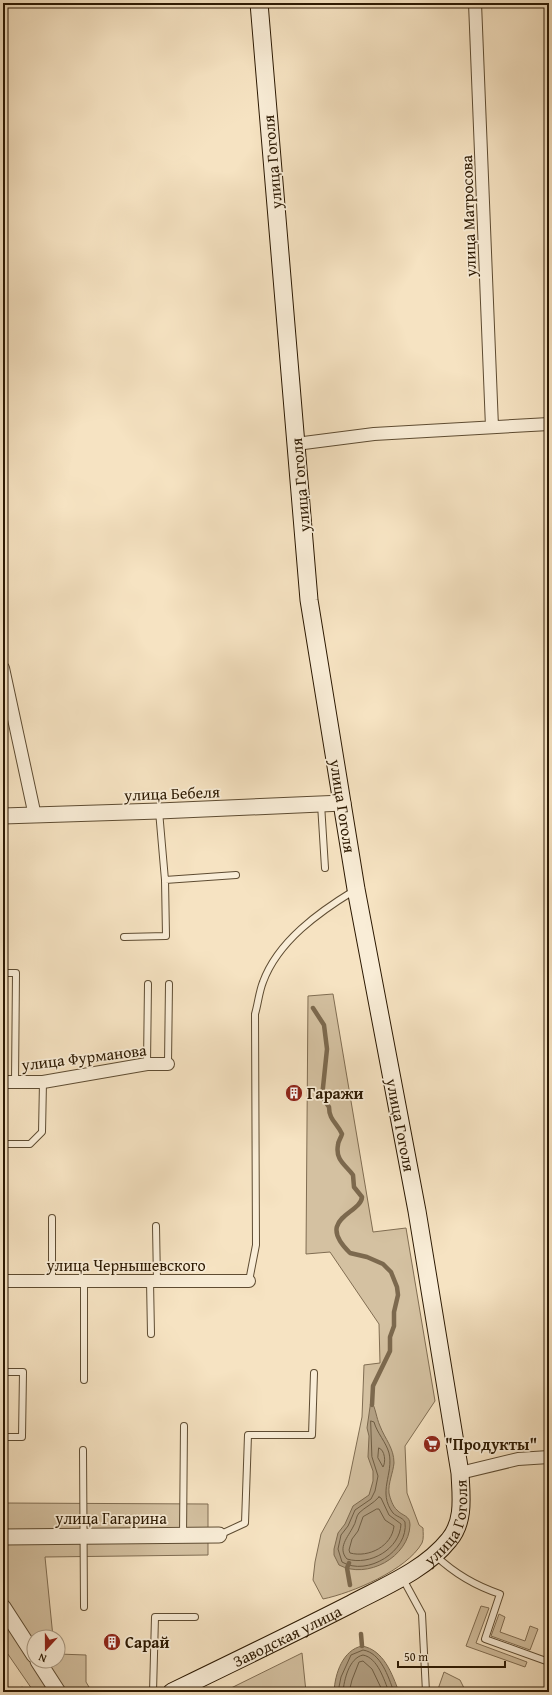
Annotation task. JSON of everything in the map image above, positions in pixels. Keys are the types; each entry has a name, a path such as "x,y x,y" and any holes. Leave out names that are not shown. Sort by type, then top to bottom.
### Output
{"main road":[{"name":"улица Гоголя","path":"259,3 309,600 356,889 417,1211 460,1473 462,1515 450,1539 434,1555 402,1577"},
{"name":"Заводская улица","path":"172,1692 312,1624 402,1577"}],"street":[{"name":"улица Матросова","path":"475,3 492,427"},
{"path":"296,444 374,434 549,424"},
{"path":"3,668 35,816"},
{"name":"улица Бебеля","path":"3,816 35,816 343,803"},
{"name":"улица Фурманова","path":"3,1082 42,1082 147,1064 168,1064"},
{"name":"улица Чернышевского","path":"3,1281 249,1281"},
{"path":"460,1473 518,1459 549,1457"},
{"name":"улица Гагарина","path":"3,1537 219,1535"},
{"path":"3,1607 26,1643"},
{"path":"43,1669 58,1692"}],"lane":[{"path":"321,804 325,868"},
{"path":"124,937 166,936 165,880 159,811"},
{"path":"165,880 236,875"},
{"path":"249,1281 256,1245 255,1014 263,981 281,950 321,911 356,889"},
{"path":"3,974 16,974 15,1082"},
{"path":"147,1064 148,984"},
{"path":"168,1064 169,984"},
{"path":"3,1144 30,1144 42,1132 42,1082"},
{"path":"52,1218 52,1281"},
{"path":"151,1334 156,1226"},
{"path":"84,1281 84,1380"},
{"path":"3,1372 23,1372 22,1437 3,1437"},
{"path":"219,1535 245,1522 248,1435 312,1435 314,1373"},
{"path":"183,1536 184,1426"},
{"path":"83,1450 84,1607"},
{"path":"434,1555 450,1570 483,1588 500,1594 485,1639 546,1661"},
{"path":"402,1577 422,1614 426,1692"},
{"path":"153,1692 155,1616 195,1616"}],"shaded area":[{"path":"333,994 373,1232 406,1228 435,1401 405,1446 407,1493 419,1525 423,1528 422,1543 415,1553 404,1562 378,1579 349,1592 323,1599 313,1580 321,1534 348,1485 362,1417 364,1365 380,1363 379,1324 330,1252 306,1254 308,996"},
{"path":"3,1503 208,1504 208,1555 45,1557 52,1629 26,1629 26,1669 66,1669 66,1654 86,1655 86,1682 92,1692 34,1692 3,1647"},
{"path":"481,1606 489,1608 476,1643 527,1662 525,1667 466,1646"},
{"path":"499,1614 505,1617 500,1632 525,1641 530,1626 538,1629 530,1650 491,1636"},
{"path":"302,1653 306,1692 223,1692"},
{"path":"444,1672 460,1680 466,1692 437,1692"}],"water":[{"path":"371,1400 382,1431 391,1448 394,1458 389,1489 390,1497 396,1509 409,1519 410,1525 408,1537 402,1547 385,1563 362,1570 350,1569 339,1565 334,1555 334,1549 338,1533 345,1524 353,1506 369,1495 373,1481 373,1471 368,1457 369,1436 367,1428"},
{"path":"362,1646 370,1648 382,1658 390,1671 399,1692 334,1692 336,1677 341,1663 350,1652 355,1648"}],"waterway":[{"path":"313,1008 324,1025 327,1049 322,1097 329,1107 330,1115 342,1134 338,1144 338,1155 353,1175 354,1187 362,1197 360,1203 342,1218 338,1224 337,1232 340,1241 350,1253 367,1257 383,1264 391,1272 397,1287 398,1295 394,1312 394,1326 390,1337 390,1351 373,1386 372,1405"},
{"path":"349,1563 347,1568 350,1585"},
{"path":"361,1634 362,1646"}],"place":[{"name":"Гаражи","path":"294,1093"},
{"name":"\"Продукты\"","path":"432,1444"},
{"name":"Сарай","path":"112,1642"}]}
